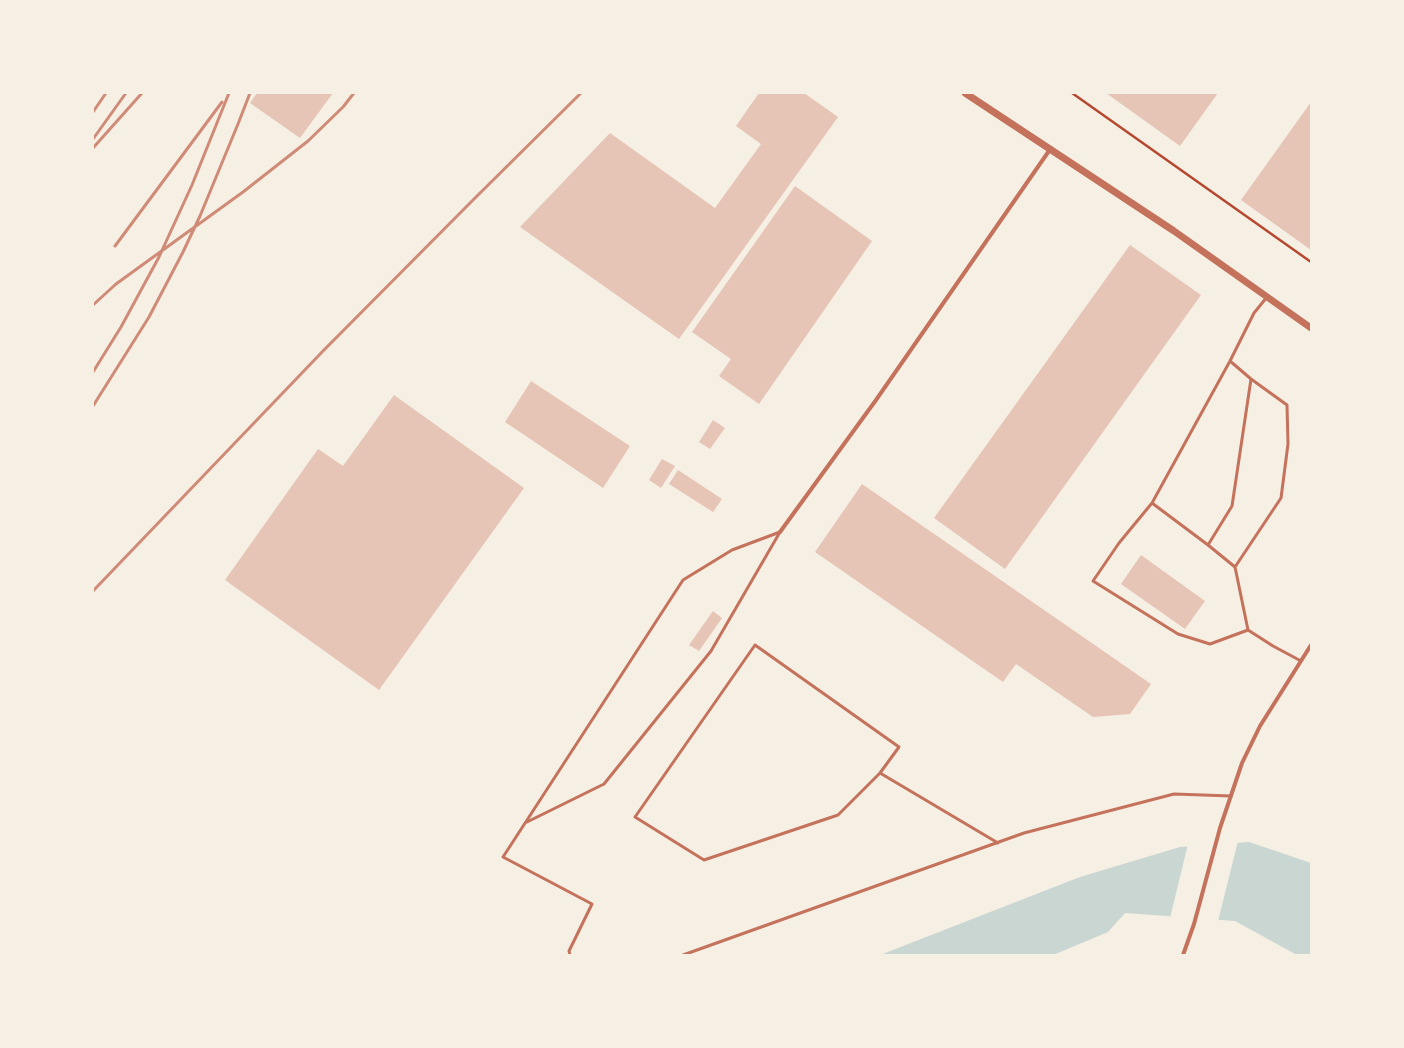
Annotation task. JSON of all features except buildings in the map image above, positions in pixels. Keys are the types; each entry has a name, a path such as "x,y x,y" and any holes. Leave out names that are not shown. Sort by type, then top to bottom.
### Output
{"street":[{"path":"965,93 1051,148 1174,231 1311,328"},
{"path":"780,532 876,400 1051,148"},
{"path":"1183,955 1194,924 1220,828 1242,763 1260,726 1311,644"}],"lane":[{"path":"1248,630 1210,644 1178,634 1093,581 1119,543 1152,503 1230,361 1254,314 1267,297"},
{"path":"1230,361 1251,379 1287,405 1288,444 1281,498 1235,567"},
{"path":"1208,545 1232,506 1251,379"},
{"path":"1152,503 1235,567 1248,630 1273,646 1301,660"},
{"path":"570,955 569,950 592,904 503,857 683,580 732,550 780,532"},
{"path":"526,823 604,784 711,651 780,532"},
{"path":"755,645 899,747 880,773 838,815 704,860 635,817 755,645"},
{"path":"880,773 998,843"},
{"path":"683,955 1024,833 1174,794 1231,796"}],"path":[{"path":"1072,93 1311,262"}],"shaded area":[{"path":"1249,842 1311,863 1311,955 1297,955 1235,921 1125,913 1108,932 1053,955 880,955 1080,877 1180,847"}],"pier":[{"path":"1238,841 1218,921 1170,918 1188,844"}],"railway":[{"path":"93,112 106,93"},
{"path":"93,139 126,93"},
{"path":"93,148 142,93"},
{"path":"93,372 121,327 159,257 192,185 229,93"},
{"path":"93,406 149,317 183,252 200,216 250,93"},
{"path":"93,305 116,284 243,192 308,141 343,107 354,93"},
{"path":"93,591 323,351 581,93"},
{"path":"115,246 222,102"}]}
